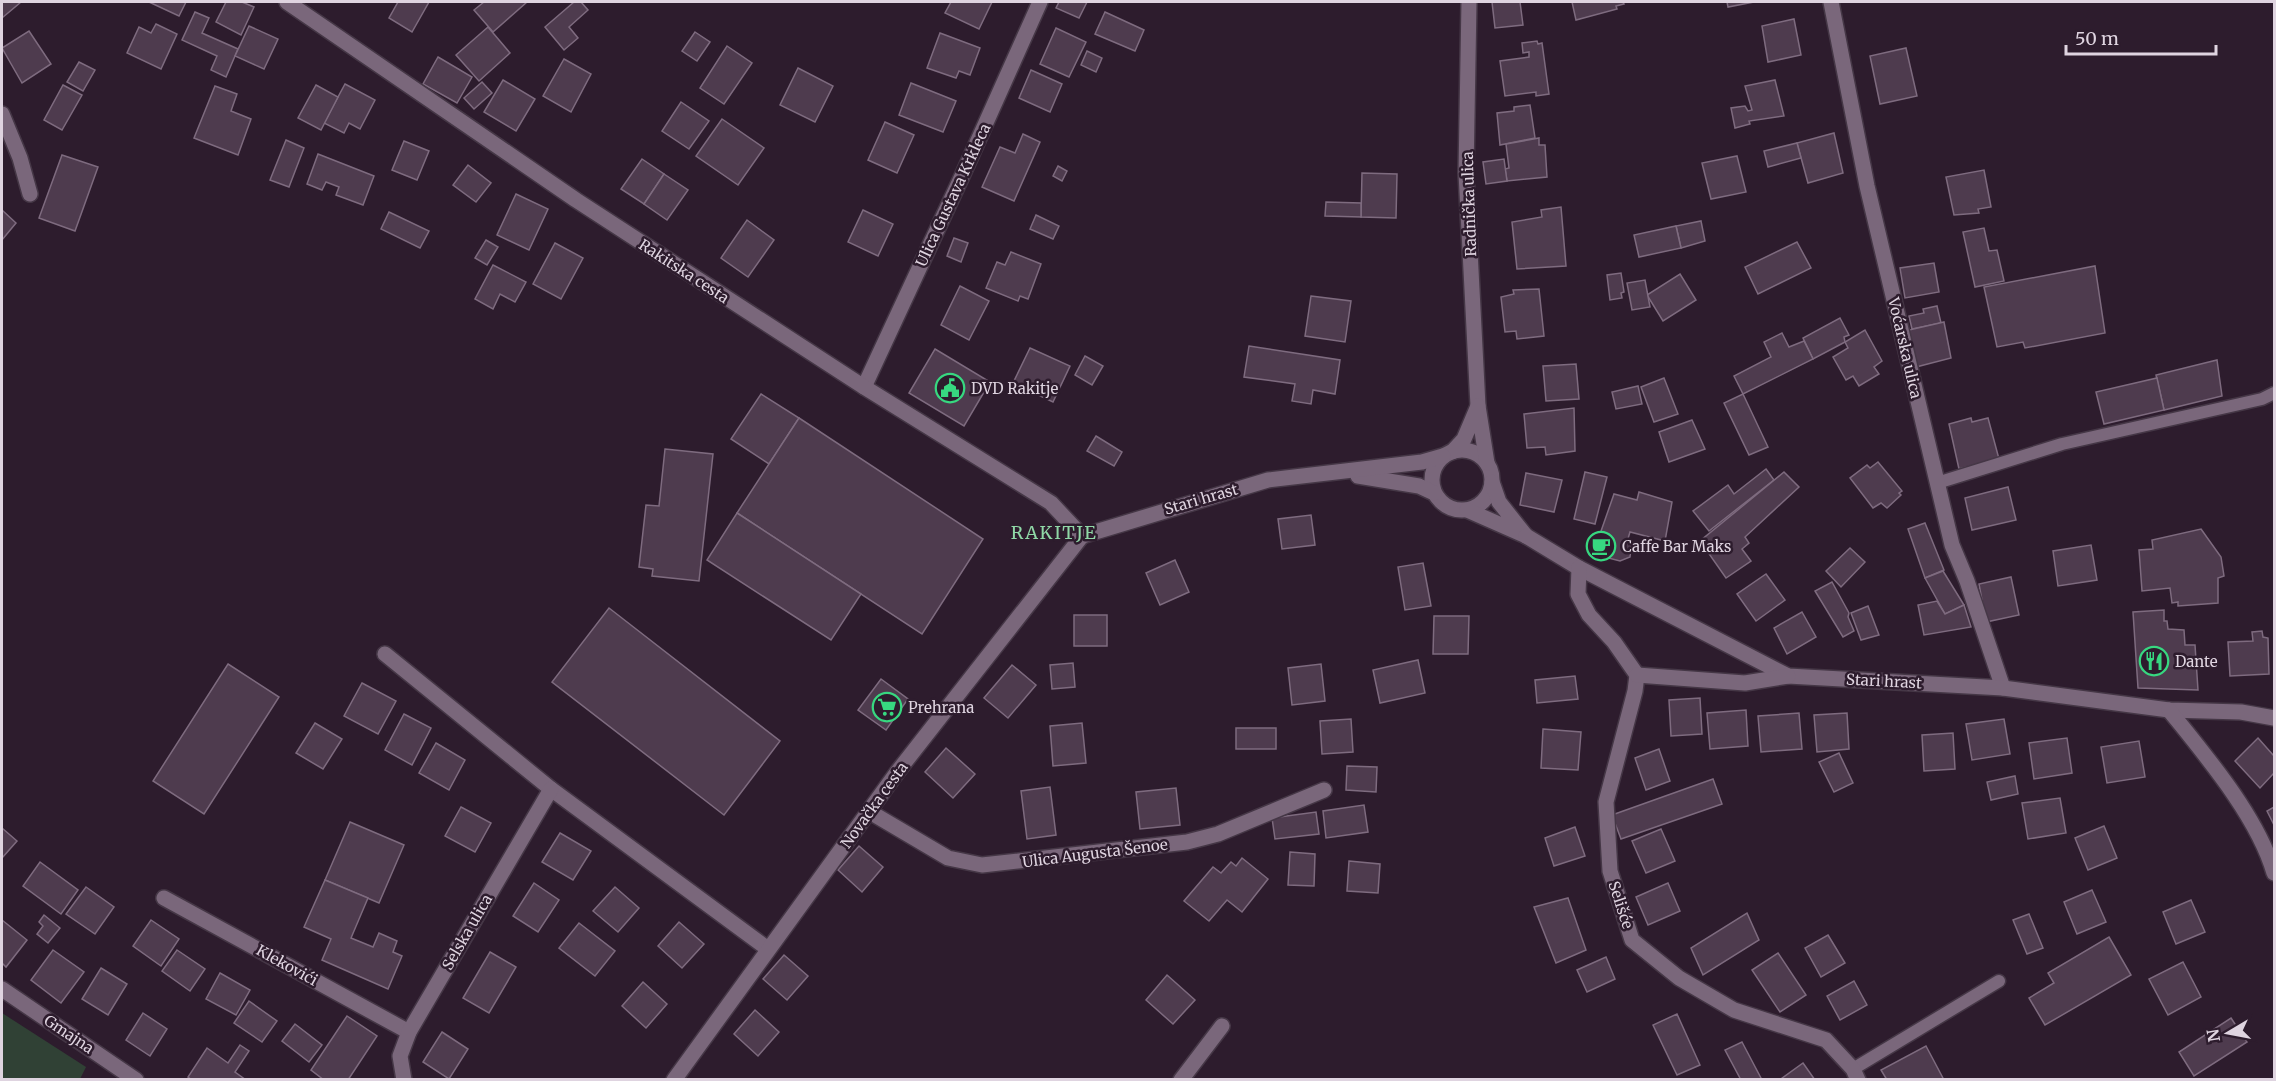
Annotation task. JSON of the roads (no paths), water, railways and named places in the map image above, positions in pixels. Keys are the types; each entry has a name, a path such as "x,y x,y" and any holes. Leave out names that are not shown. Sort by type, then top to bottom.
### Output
{"street":[{"name":"Rakitska cesta","path":"287,2 576,201 864,387 1051,503 1082,536"},
{"name":"Ulica Gustava Krkleca","path":"864,387 1040,2"},
{"name":"Radnička ulica","path":"1469,2 1466,173 1478,406 1487,463"},
{"name":"Voćarska ulica","path":"1830,2 1867,186 1952,545 1967,581 2003,688"},
{"path":"2,114 20,158 30,194"},
{"name":"Radnička ulica","path":"1448,454 1464,439 1478,406"},
{"path":"1471,452 1487,463 1492,482 1485,500 1467,510 1448,507 1434,493 1432,473 1448,454 1471,452"},
{"name":"Stari hrast","path":"1082,536 1268,480 1422,462 1448,454"},
{"name":"Stari hrast","path":"1322,473 1374,477 1419,486 1434,493"},
{"name":"Stari hrast","path":"1492,482 1499,502 1526,536"},
{"name":"Stari hrast","path":"1467,510 1526,536 1579,568 1788,676 2003,688 2169,710 2241,712 2274,718"},
{"name":"Novačka cesta","path":"674,1080 898,771 1082,536"},
{"path":"1579,568 1578,594 1589,615 1614,642 1637,675 1745,682 1788,676"},
{"path":"385,654 551,789 768,949"},
{"name":"Selišće","path":"1637,675 1635,691 1606,802 1610,871 1632,939 1679,978 1734,1010 1826,1040 1855,1074"},
{"path":"2169,710 2213,765 2268,851 2274,873"},
{"name":"Selska ulica","path":"404,1080 400,1056 409,1032 551,789"},
{"name":"Ulica Augusta Šenoe","path":"870,812 948,858 982,866 1187,842 1218,834 1324,790"},
{"name":"Klekovići","path":"164,898 409,1032"},
{"name":"Gmajna","path":"2,989 136,1080"},
{"path":"1181,1080 1222,1026"}],"lane":[{"path":"1937,483 2062,444 2262,399 2274,393"},
{"path":"1855,1074 1999,981"}],"place":[{"name":"DVD Rakitje","path":"950,388"},
{"name":"Caffe Bar Maks","path":"1601,546"},
{"name":"Dante","path":"2154,661"},
{"name":"Prehrana","path":"887,707"}],"district":[{"name":"RAKITJE","path":"1054,532"}]}
